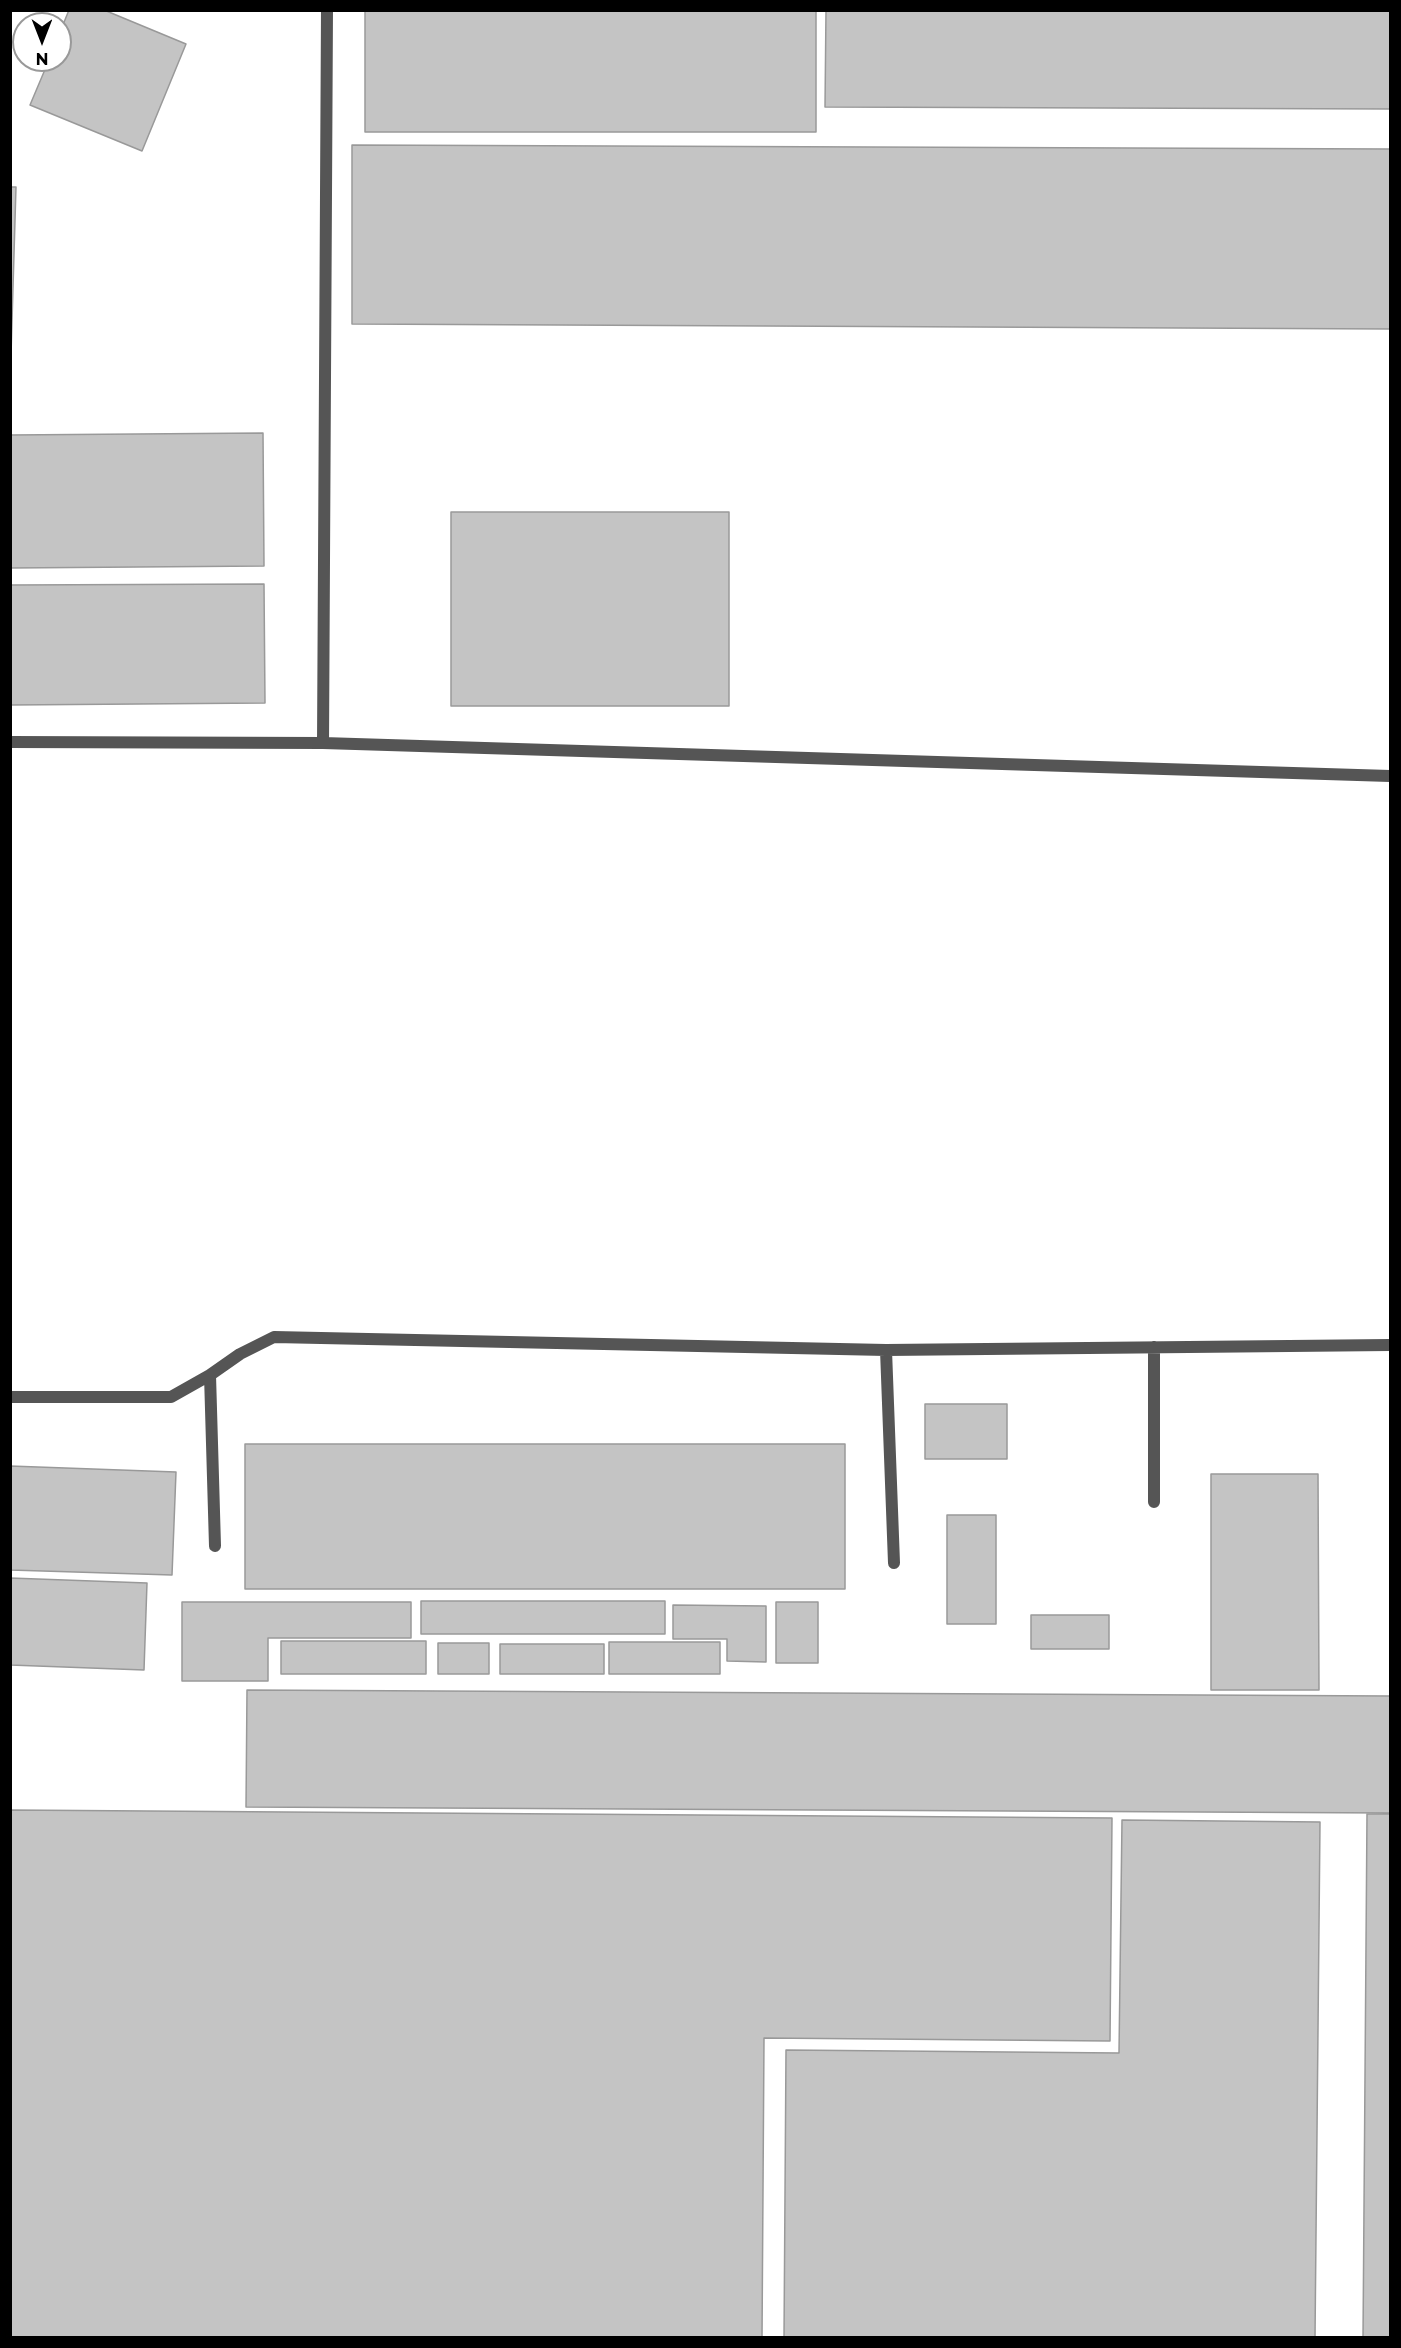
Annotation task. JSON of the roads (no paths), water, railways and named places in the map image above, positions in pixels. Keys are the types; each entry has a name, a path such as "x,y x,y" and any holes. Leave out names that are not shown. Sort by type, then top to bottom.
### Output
{"lane":[{"path":"323,743 327,10"},
{"path":"10,742 323,743 1390,776"},
{"path":"10,1397 171,1397 210,1375 240,1354 274,1337 886,1350 1390,1345"},
{"path":"1154,1347 1154,1502"},
{"path":"886,1350 894,1563"},
{"path":"210,1375 215,1546"}]}
